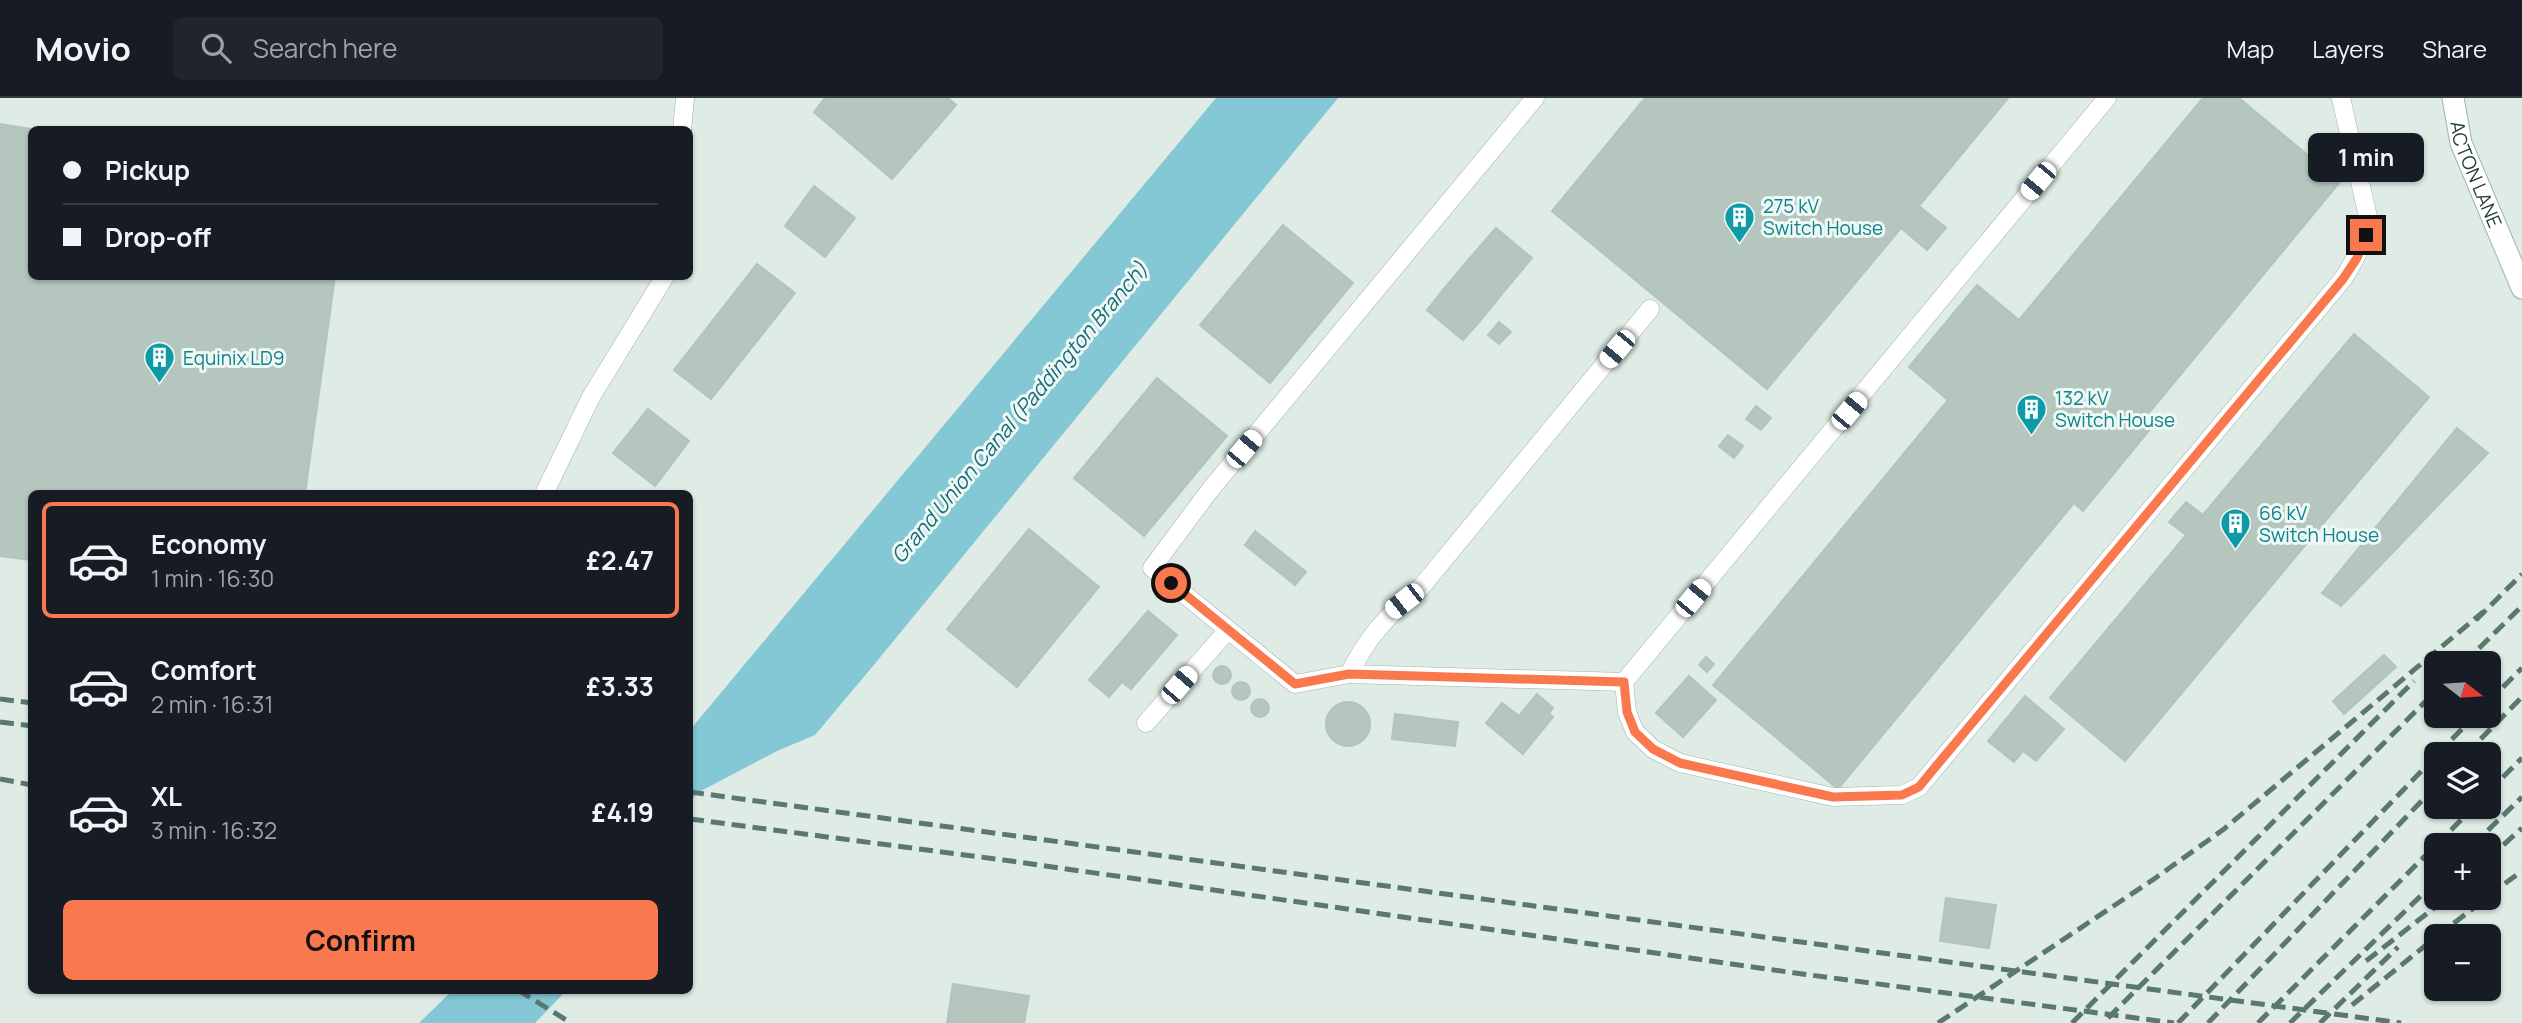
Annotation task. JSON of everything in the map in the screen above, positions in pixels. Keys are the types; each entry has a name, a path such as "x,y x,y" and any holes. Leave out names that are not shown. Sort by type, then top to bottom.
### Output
{"main road":[{"name":"ACTON LANE","path":"2454,98 2461,143 2522,288"}],"lane":[{"path":"682,126 685,98"},
{"path":"1535,98 1210,490 1152,568 1295,684 1349,674 1624,682"},
{"path":"2107,98 1624,682 1627,712 1635,732 1653,749 1680,763 1833,797 1902,795 1919,787 2343,279 2357,258 2366,235 2368,217 2341,98"},
{"path":"546,490 591,397 663,280"},
{"path":"1349,674 1363,646 1390,612 1418,591 1650,309"},
{"path":"1146,723 1228,630"}],"water":[{"name":"Grand Union Canal (Paddington Branch)","path":"1216,98 1338,98 815,735 777,751 697,793 693,798 693,726"},
{"path":"449,994 563,994 535,1023 419,1023"}],"building":[{"path":"825,98 948,98 956,105 892,179 814,112"},
{"name":"275 kV Switch House","path":"1645,98 2008,98 1919,206 1946,228 1927,250 1901,228 1767,389 1552,211"},
{"name":"132 kV Switch House","path":"2203,98 2239,98 2340,182 2143,420 2152,427 2083,511 2074,503 1838,789 1713,685 1948,400 1909,367 1977,285 2019,320"},
{"name":"Equinix LD9","path":"0,124 28,129 28,280 334,280 306,490 28,490 28,560 0,556"},
{"path":"814,186 855,218 825,257 785,226"},
{"path":"1283,225 1353,283 1270,383 1200,325"},
{"path":"1496,228 1532,258 1506,289 1469,259"},
{"path":"1469,259 1506,289 1480,321 1443,290"},
{"path":"757,264 795,293 711,399 674,370"},
{"path":"1443,290 1480,321 1463,340 1427,310"},
{"path":"1499,322 1511,332 1499,344 1488,335"},
{"name":"66 kV Switch House","path":"2354,334 2429,397 2125,761 2050,698"},
{"path":"1157,378 1227,436 1144,536 1074,478"},
{"path":"1756,406 1771,418 1761,430 1746,419"},
{"path":"648,409 689,441 655,486 613,453"},
{"path":"2457,428 2488,453 2399,546 2376,527"},
{"path":"1728,435 1743,446 1734,458 1719,446"},
{"path":"2186,502 2203,515 2186,535 2169,522"},
{"path":"2376,527 2399,546 2341,606 2322,593"},
{"path":"1029,529 1099,587 1017,687 947,629"},
{"path":"1255,531 1306,572 1295,585 1245,545"},
{"path":"1148,611 1177,635 1131,689 1122,682 1109,697 1089,680"},
{"path":"2384,655 2396,667 2344,714 2333,701"},
{"path":"1706,657 1714,664 1707,672 1699,665"},
{"path":"1222,666 1228,669 1231,675 1228,681 1222,684 1216,681 1213,675 1216,669"},
{"path":"1689,676 1716,700 1683,737 1656,713"},
{"path":"1241,682 1247,685 1250,691 1247,697 1241,700 1235,697 1232,691 1235,685"},
{"path":"1537,694 1553,708 1549,714 1553,717 1523,754 1486,723 1502,703 1519,716"},
{"path":"2025,696 2064,729 2036,761 2023,751 2014,762 1988,741"},
{"path":"1260,699 1266,702 1269,708 1266,714 1260,717 1254,714 1251,708 1254,702"},
{"path":"1348,702 1364,708 1370,724 1364,740 1348,746 1332,740 1326,724 1332,708"},
{"path":"1395,714 1458,722 1455,746 1392,739"},
{"path":"1946,898 1996,905 1989,948 1940,941"},
{"path":"953,984 1029,996 1024,1023 947,1023"}],"railway":[{"path":"2476,620 2522,574"},
{"path":"2476,651 2522,606"},
{"path":"1938,1023 2224,829 2483,612"},
{"path":"2501,689 2522,668"},
{"path":"2072,1023 2414,681"},
{"path":"2478,742 2522,697"},
{"path":"0,699 28,702"},
{"path":"2108,1018 2424,703"},
{"path":"0,722 28,726"},
{"path":"2449,742 2463,728"},
{"path":"2501,779 2522,758"},
{"path":"2178,1023 2424,768"},
{"path":"0,779 28,784"},
{"path":"693,792 2401,1023"},
{"path":"2485,833 2522,797"},
{"path":"2208,1023 2424,798"},
{"path":"693,819 2174,1023"},
{"path":"2258,1023 2462,819"},
{"path":"2501,847 2522,828"},
{"path":"2501,886 2522,871"},
{"path":"2290,1023 2424,893"},
{"path":"2366,961 2432,910"},
{"path":"2453,924 2471,910"},
{"path":"2320,1023 2398,947"},
{"path":"2352,1005 2424,947"},
{"path":"524,994 571,1023"}],"place":[{"name":"275 kV Switch House","path":"1740,244"},
{"name":"Equinix LD9","path":"160,385"},
{"name":"132 kV Switch House","path":"2032,436"},
{"name":"66 kV Switch House","path":"2236,551"}],"route":[{"path":"1171,583 1295,684 1349,674 1624,682 1627,712 1635,732 1653,749 1680,763 1833,797 1902,795 1919,787 2343,279 2357,258 2366,235"}]}
